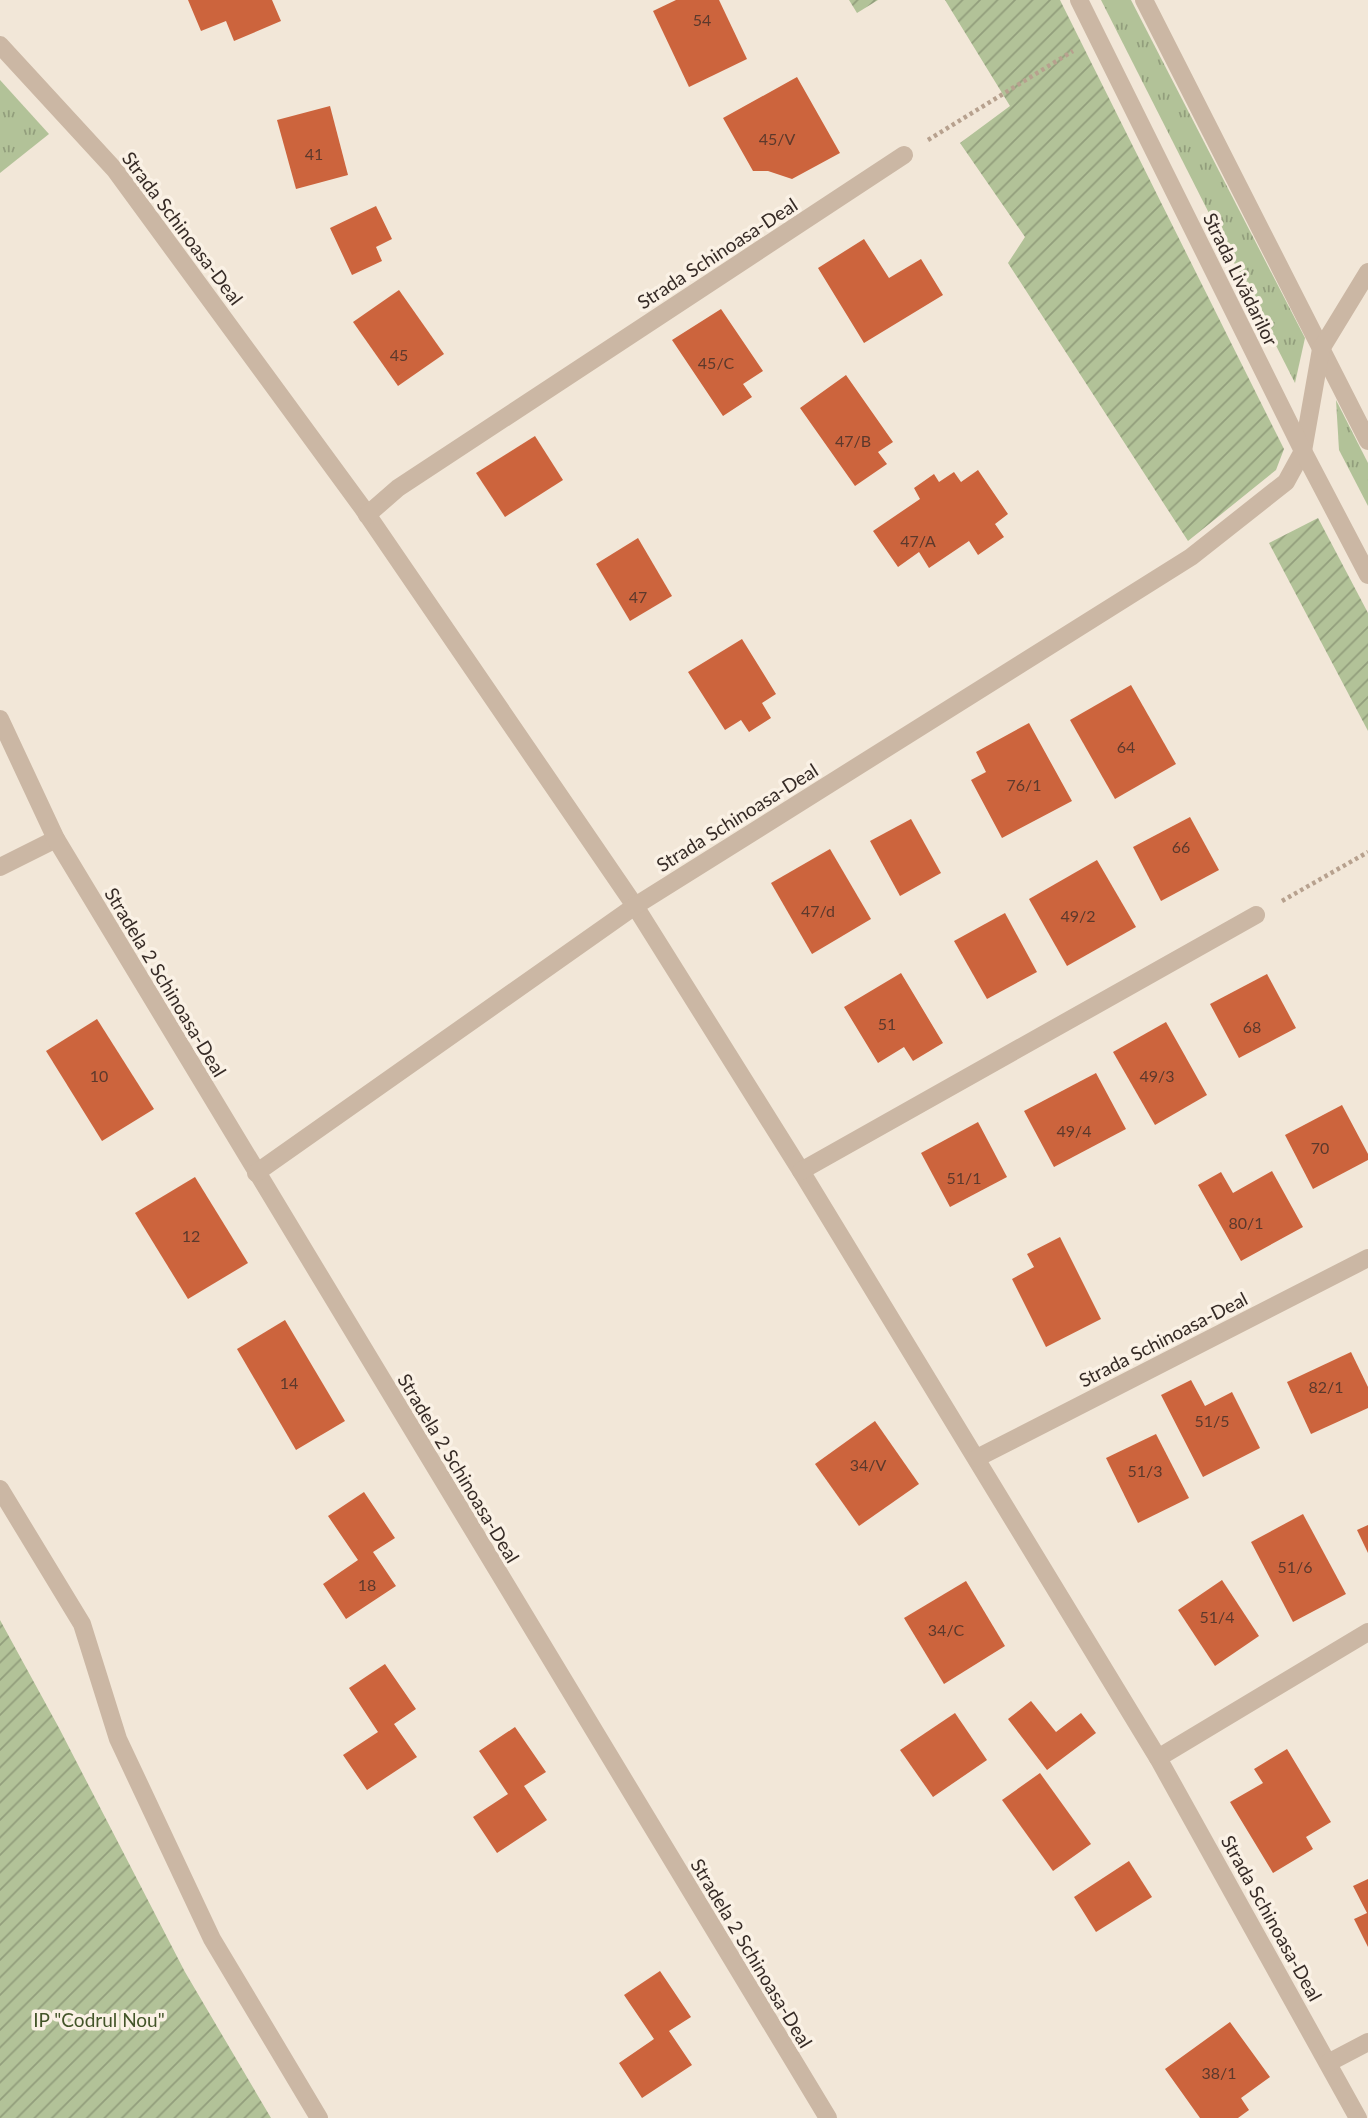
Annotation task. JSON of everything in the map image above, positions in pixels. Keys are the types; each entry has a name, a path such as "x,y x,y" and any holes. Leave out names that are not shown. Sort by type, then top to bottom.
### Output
{"street":[{"name":"Strada Livădarilor","path":"1079,0 1303,451 1368,575"},
{"path":"1144,0 1368,441"},
{"name":"Strada Schinoasa-Deal","path":"0,45 115,170 367,515 635,906 802,1171 1158,1758 1358,2118"},
{"name":"Strada Schinoasa-Deal","path":"367,515 398,488 904,155"},
{"path":"1321,349 1368,272"},
{"name":"Strada Schinoasa-Deal","path":"256,1173 635,906 1191,557 1286,482 1303,451 1321,349"},
{"name":"Stradela 2 Schinoasa-Deal","path":"0,719 56,839 828,2118"},
{"path":"0,867 56,839"},
{"path":"802,1171 1256,915"},
{"name":"Strada Schinoasa-Deal","path":"977,1458 1368,1258"},
{"path":"0,1489 82,1624 117,1739 212,1939 319,2118"},
{"path":"1158,1758 1368,1632"},
{"path":"1328,2063 1368,2042"}],"path":[{"path":"904,155 1097,36"},
{"path":"1256,915 1368,852"}],"green space":[{"path":"849,0 878,0 857,13"},
{"path":"945,0 1060,0 1284,449 1276,470 1188,541 1008,263 1025,237 960,143 1010,106"},
{"path":"1101,0 1131,0 1305,338 1295,383"},
{"path":"0,80 49,134 0,173"},
{"path":"1336,400 1368,463 1368,506 1339,450"},
{"path":"1318,518 1368,613 1368,731 1269,543"},
{"name":"IP \"Codrul Nou\"","path":"0,1620 185,1972 271,2118 0,2118"}],"building":[{"path":"188,0 272,0 281,21 234,41 226,21 201,31"},
{"path":"676,0 719,0 747,59 689,87 653,11"},
{"path":"797,77 840,153 792,179 768,171 753,171 723,118"},
{"path":"330,106 348,175 296,189 277,120"},
{"path":"376,206 392,239 376,247 382,261 352,275 330,228"},
{"path":"864,239 889,278 921,259 943,295 864,343 818,268"},
{"path":"399,290 444,354 398,386 353,322"},
{"path":"721,309 763,371 743,384 752,397 723,416 672,340"},
{"path":"846,375 893,442 878,452 887,464 855,486 800,408"},
{"path":"535,436 563,480 505,517 476,473"},
{"path":"978,470 1008,514 995,524 1004,537 978,555 969,541 929,568 919,552 898,567 873,531 920,499 914,488 934,474 939,482 954,472 961,482"},
{"path":"638,538 672,596 630,621 596,564"},
{"path":"742,639 776,694 762,703 771,718 749,732 741,720 725,730 688,672"},
{"path":"1131,685 1176,764 1115,799 1070,720"},
{"path":"1029,723 1072,801 1002,838 971,780 986,772 976,752"},
{"path":"1190,817 1219,870 1161,901 1133,847"},
{"path":"911,819 941,873 900,896 870,841"},
{"path":"830,849 871,919 812,954 771,883"},
{"path":"1097,860 1136,927 1067,966 1029,899"},
{"path":"1005,913 1037,972 987,999 954,941"},
{"path":"901,973 943,1043 913,1061 904,1047 878,1063 844,1007"},
{"path":"1267,974 1296,1028 1239,1058 1210,1004"},
{"path":"97,1019 154,1109 102,1141 46,1051"},
{"path":"1166,1022 1207,1095 1155,1125 1113,1052"},
{"path":"1096,1073 1126,1129 1054,1167 1024,1111"},
{"path":"1342,1105 1368,1154 1368,1160 1313,1189 1285,1135"},
{"path":"978,1122 1007,1177 950,1207 921,1153"},
{"path":"1272,1171 1303,1227 1241,1261 1198,1185 1221,1172 1233,1193"},
{"path":"195,1177 248,1263 188,1299 135,1213"},
{"path":"1060,1237 1101,1319 1046,1347 1012,1279 1034,1267 1027,1254"},
{"path":"285,1320 345,1421 296,1450 237,1349"},
{"path":"1351,1352 1368,1387 1368,1408 1311,1434 1287,1382"},
{"path":"1191,1380 1205,1406 1232,1392 1260,1448 1203,1477 1161,1395"},
{"path":"875,1421 919,1484 859,1526 815,1464"},
{"path":"1156,1434 1189,1498 1138,1523 1106,1458"},
{"path":"364,1492 395,1538 373,1552 396,1586 346,1619 323,1584 358,1560 328,1516"},
{"path":"1303,1514 1346,1594 1293,1622 1251,1542"},
{"path":"1368,1525 1368,1553 1357,1530"},
{"path":"1222,1580 1259,1636 1215,1666 1178,1610"},
{"path":"966,1581 1005,1646 944,1684 904,1618"},
{"path":"385,1664 416,1709 394,1724 417,1757 367,1790 343,1755 378,1732 349,1688"},
{"path":"1031,1701 1056,1732 1081,1713 1096,1733 1047,1770 1008,1719"},
{"path":"955,1713 987,1760 933,1797 900,1750"},
{"path":"515,1727 546,1772 524,1786 547,1820 497,1853 473,1817 508,1794 479,1751"},
{"path":"1287,1749 1331,1822 1306,1837 1313,1849 1273,1873 1230,1802 1263,1783 1254,1769"},
{"path":"1040,1773 1091,1844 1053,1871 1002,1800"},
{"path":"1129,1861 1152,1897 1096,1932 1074,1897"},
{"path":"1368,1879 1368,1947 1354,1919 1367,1913 1353,1886"},
{"path":"660,1971 691,2017 669,2031 692,2065 642,2098 619,2063 654,2039 624,1995"},
{"path":"1230,2022 1270,2077 1241,2098 1249,2110 1238,2118 1200,2118 1165,2069"}]}
